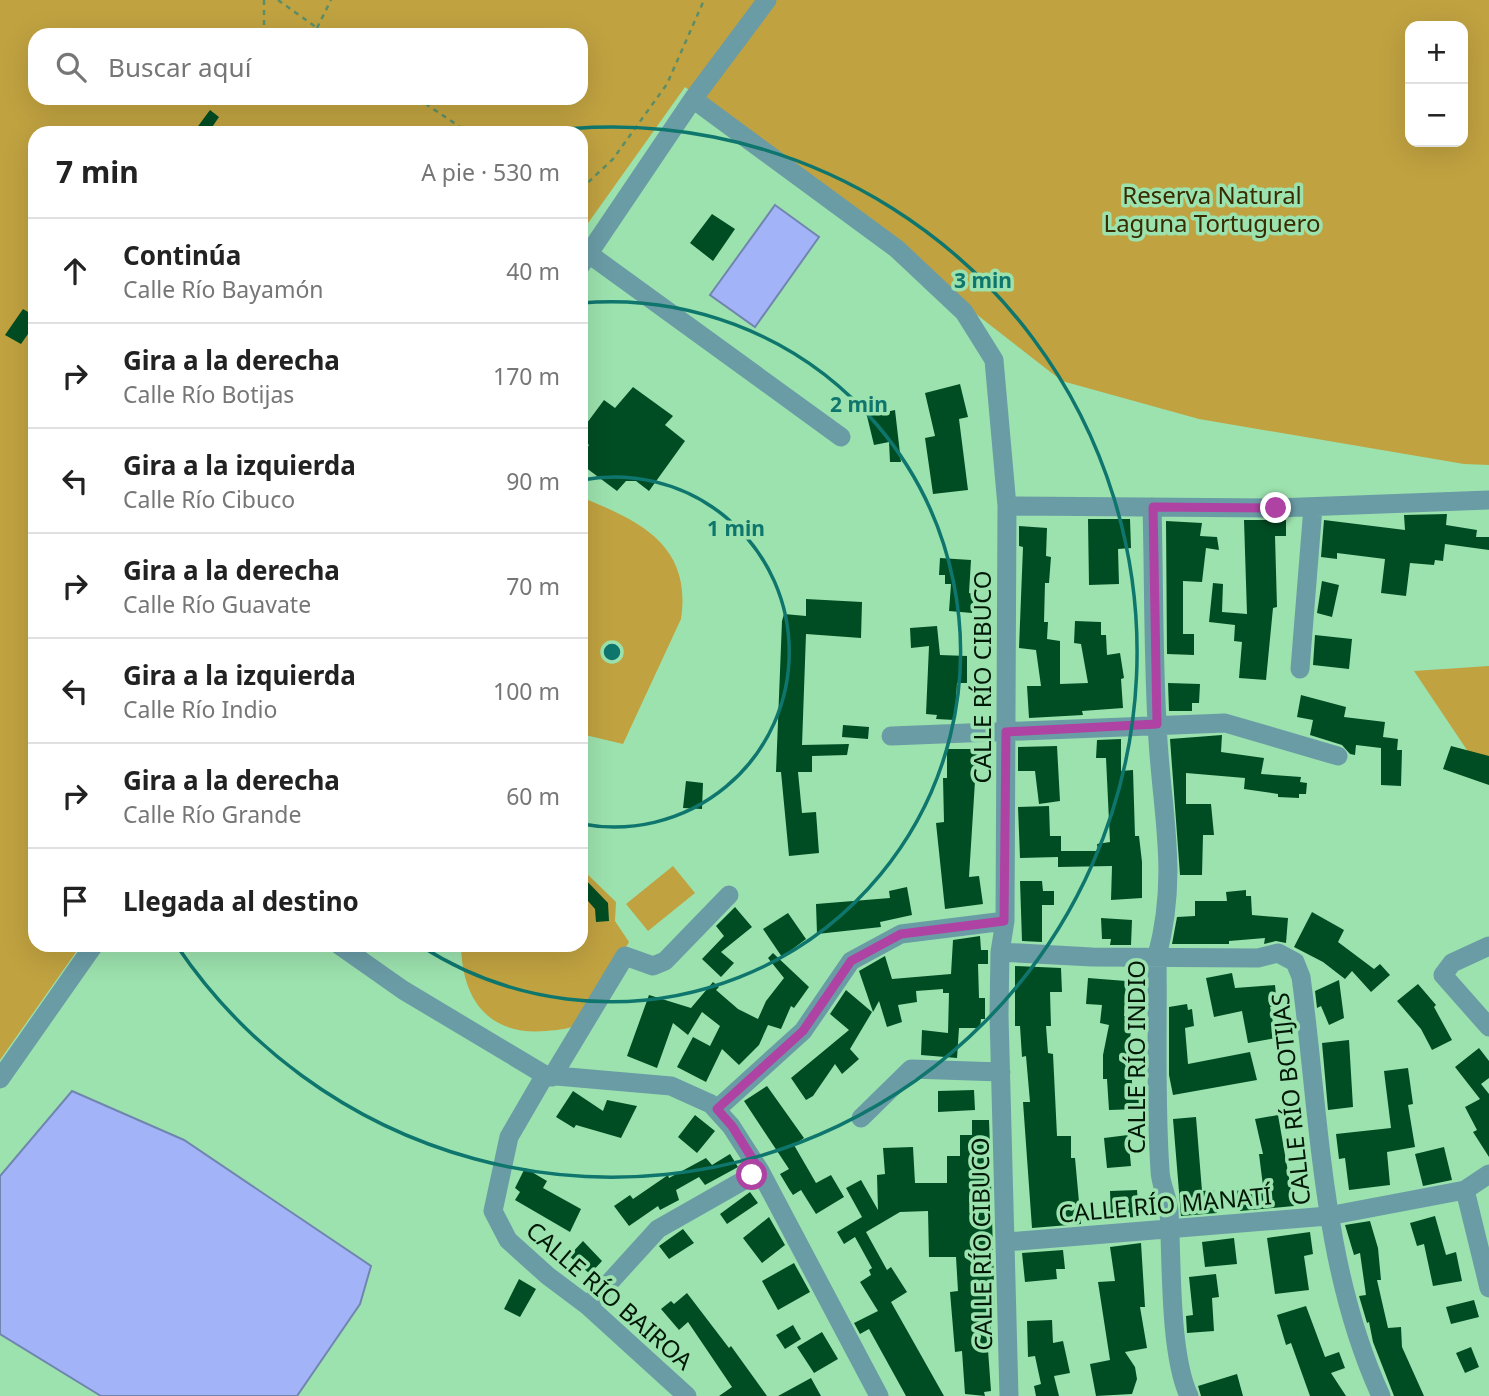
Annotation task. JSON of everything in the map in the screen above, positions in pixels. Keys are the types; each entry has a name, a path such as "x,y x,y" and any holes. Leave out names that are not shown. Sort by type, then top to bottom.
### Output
{"street":[{"path":"588,256 693,99 767,0"},
{"name":"CALLE RÍO CIBUCO","path":"693,99 897,249 964,312 994,360 1007,506 1004,921 1000,952 1009,1396"},
{"path":"588,262 841,436"},
{"path":"1007,506 1313,507 1489,500"},
{"name":"CALLE RÍO INDIO","path":"1153,507 1157,724 1170,871 1166,924 1157,956 1160,1172 1169,1210 1168,1229 1183,1384 1189,1396"},
{"path":"1300,669 1313,507"},
{"path":"891,736 1225,723 1338,756"},
{"name":"CALLE RÍO BAIROA","path":"687,1396 674,1381 588,1306 548,1276 508,1240 493,1211 509,1137 625,956 653,966 665,961 729,895"},
{"path":"717,1109 803,1031 851,961 901,934 1004,921"},
{"path":"1489,946 1452,963 1443,975 1489,1027"},
{"path":"0,1079 89,952"},
{"path":"349,952 403,990 549,1076 671,1086 717,1109 732,1126 760,1171 879,1396"},
{"name":"CALLE RÍO BOTIJAS","path":"1000,952 1092,957 1258,958 1278,953 1295,962 1301,977 1315,1080 1328,1216 1363,1356 1381,1396"},
{"path":"861,1118 911,1069 1001,1072"},
{"path":"588,1306 658,1229 760,1171"},
{"name":"CALLE RÍO MANATÍ","path":"1006,1242 1328,1216 1465,1190 1489,1174"},
{"path":"1465,1190 1489,1288"}],"path":[{"path":"264,0 264,28"},
{"path":"278,0 317,28 331,0"},
{"path":"588,183 613,159 667,83 704,0"},
{"path":"427,105 458,126"}],"green space":[{"name":"Reserva Natural Laguna Tortuguero","path":"0,0 1489,0 1489,465 1464,464 1199,419 1062,381 685,87 588,223 588,126 28,126 28,952 76,952 0,1060"},
{"path":"588,500 623,516 657,539 670,554 678,572 682,593 681,619 623,744 588,736"},
{"path":"1489,666 1489,772 1473,759 1414,671"},
{"path":"673,866 695,893 648,931 626,904"},
{"path":"588,875 616,902 615,921 629,942 587,1015 575,1026 565,1029 525,1031 493,1020 473,997 466,982 462,952 588,952"}],"water":[{"path":"775,205 819,237 755,327 710,295"},
{"path":"72,1091 184,1140 371,1266 360,1304 297,1396 101,1396 0,1334 0,1176"}],"building":[{"path":"210,110 219,117 213,126 198,126"},
{"path":"712,214 735,229 713,261 690,243"},
{"path":"23,309 28,312 28,334 21,344 5,335"},
{"path":"960,384 968,417 959,419 968,490 933,494 925,438 935,436 925,393"},
{"path":"633,387 673,416 665,425 685,441 649,491 636,481 626,481 617,491 588,469 588,422 604,400 615,408"},
{"path":"895,410 901,462 890,462 889,442 874,445 867,416"},
{"path":"1447,514 1446,525 1477,530 1476,537 1489,537 1489,550 1445,544 1443,561 1435,560 1434,565 1410,563 1406,596 1381,593 1385,559 1337,553 1337,559 1321,557 1324,520 1405,530 1404,515"},
{"path":"1088,519 1130,519 1131,548 1118,549 1119,584 1089,585"},
{"path":"1244,520 1286,520 1286,536 1275,536 1277,607 1273,608 1266,680 1239,678 1242,642 1234,641 1235,625 1209,622 1213,583 1223,584 1222,612 1247,614"},
{"path":"1166,521 1202,523 1200,536 1217,537 1219,550 1206,548 1202,582 1183,581 1183,634 1194,634 1194,655 1167,654"},
{"path":"1019,526 1047,528 1046,556 1051,557 1049,583 1045,583 1044,622 1048,622 1047,639 1060,641 1060,684 1088,683 1081,644 1074,643 1075,621 1101,622 1101,635 1106,635 1107,655 1120,653 1124,678 1121,679 1123,708 1082,711 1083,715 1029,718 1027,686 1041,686 1036,650 1019,648 1023,547 1019,546"},
{"path":"940,558 971,560 969,593 974,594 972,613 949,611 951,584 945,584 945,575 939,575"},
{"path":"1322,581 1339,585 1332,617 1317,613"},
{"path":"806,599 862,602 861,638 806,634 802,745 849,744 847,755 812,756 812,772 798,772 802,813 816,812 819,853 789,856 781,772 776,772 782,621 784,614 806,616"},
{"path":"937,626 940,655 967,656 967,683 957,683 955,720 936,719 937,715 926,714 929,646 911,648 910,628"},
{"path":"1315,635 1352,639 1349,669 1313,665"},
{"path":"1168,683 1200,684 1199,703 1192,703 1192,711 1169,711"},
{"path":"1301,695 1346,707 1344,717 1385,722 1383,737 1398,739 1397,750 1402,750 1401,786 1381,785 1381,748 1356,745 1355,755 1350,754 1342,745 1310,735 1313,720 1297,717"},
{"path":"843,725 869,727 868,739 842,737"},
{"path":"1222,735 1221,752 1264,758 1261,774 1301,777 1300,782 1307,783 1306,794 1299,794 1299,798 1278,797 1278,794 1244,789 1245,778 1186,773 1186,804 1211,804 1214,835 1203,835 1202,875 1180,875 1170,739"},
{"path":"1121,739 1121,771 1133,770 1135,836 1139,836 1142,862 1142,898 1111,900 1112,866 1058,867 1058,857 1020,858 1018,807 1049,806 1050,836 1061,836 1061,851 1098,851 1097,844 1110,842 1106,758 1096,758 1097,740"},
{"path":"1057,746 1060,801 1039,804 1035,771 1018,771 1018,747"},
{"path":"1451,746 1489,756 1489,785 1443,769"},
{"path":"947,749 977,749 969,877 979,876 983,904 945,909 936,823 944,822 943,778 947,778"},
{"path":"686,781 703,783 702,809 683,808"},
{"path":"1020,881 1042,881 1043,891 1054,891 1054,905 1042,905 1042,942 1022,941"},
{"path":"588,882 608,903 609,921 596,922 595,909 588,901"},
{"path":"907,887 912,915 880,922 881,927 817,934 816,904 890,898 889,891"},
{"path":"1246,890 1246,896 1251,896 1252,915 1288,918 1286,943 1276,941 1264,944 1265,938 1229,941 1229,944 1172,944 1177,917 1195,916 1195,901 1227,901 1226,892"},
{"path":"735,907 752,927 721,952 734,963 721,977 702,959 724,936 716,926"},
{"path":"1312,912 1344,930 1338,942 1374,969 1380,964 1390,975 1371,992 1352,971 1345,979 1323,962 1294,947"},
{"path":"788,913 806,939 782,957 763,929"},
{"path":"1101,918 1132,920 1131,945 1110,945 1111,939 1102,939"},
{"path":"980,936 981,950 988,950 988,964 978,964 979,998 985,998 985,1019 981,1019 980,1028 959,1028 957,1058 921,1055 922,1030 948,1033 949,993 943,993 943,989 916,991 917,1002 898,1005 902,1022 887,1027 879,1001 873,1012 859,971 885,956 892,979 951,974 953,940"},
{"path":"773,953 809,987 794,1008 791,1006 781,1029 768,1025 759,1045 739,1065 722,1049 706,1082 677,1067 693,1037 710,1046 720,1026 702,1012 688,1035 673,1023 657,1068 627,1056 649,995 691,1008 713,982 719,987 716,990 738,1009 758,1019 766,1001 784,978 768,958"},
{"path":"1015,966 1061,968 1062,992 1050,992 1051,1026 1046,1026 1048,1053 1053,1054 1057,1136 1071,1136 1071,1158 1075,1158 1081,1224 1032,1228 1023,1102 1030,1102 1026,1056 1022,1057 1020,1026 1015,1026"},
{"path":"1232,973 1235,988 1275,985 1277,1006 1270,1007 1276,1038 1248,1043 1242,1011 1214,1017 1206,978"},
{"path":"1088,978 1126,981 1124,1016 1133,1018 1128,1052 1132,1052 1132,1087 1138,1086 1139,1109 1109,1110 1107,1079 1103,1079 1103,1055 1109,1025 1100,1023 1102,1005 1086,1004"},
{"path":"1339,980 1344,1018 1329,1025 1321,1006 1317,1008 1315,991"},
{"path":"1418,984 1436,1005 1434,1007 1452,1040 1432,1050 1421,1029 1397,1001"},
{"path":"846,990 872,1012 850,1049 859,1059 842,1074 835,1064 813,1096 806,1100 791,1078 849,1030 830,1014"},
{"path":"1187,1004 1188,1010 1192,1009 1194,1026 1185,1028 1188,1064 1250,1052 1257,1080 1173,1095 1169,1075 1169,1007"},
{"path":"1349,1040 1353,1107 1328,1110 1322,1043"},
{"path":"1479,1048 1489,1061 1489,1078 1481,1084 1489,1094 1489,1157 1473,1132 1477,1130 1465,1107 1480,1099 1455,1067"},
{"path":"1408,1068 1413,1104 1408,1105 1415,1147 1387,1152 1390,1185 1349,1190 1345,1158 1339,1159 1336,1134 1391,1128 1384,1071"},
{"path":"767,1086 804,1138 794,1145 816,1183 831,1175 844,1197 816,1214 801,1190 793,1195 789,1189 780,1174 789,1169 744,1101"},
{"path":"974,1090 975,1110 938,1112 938,1091"},
{"path":"573,1091 603,1111 607,1100 637,1106 621,1138 576,1125 574,1128 556,1117"},
{"path":"695,1115 715,1131 697,1153 678,1137"},
{"path":"1278,1115 1294,1206 1240,1211 1236,1191 1263,1186 1259,1154 1263,1154 1255,1119"},
{"path":"1196,1117 1202,1191 1214,1190 1217,1213 1181,1216 1173,1119"},
{"path":"972,1120 989,1120 990,1148 985,1149 986,1183 991,1183 995,1319 990,1320 992,1349 988,1350 991,1391 984,1392 985,1396 965,1394 962,1351 955,1352 950,1292 958,1291 956,1257 929,1257 928,1211 900,1212 866,1232 887,1270 891,1267 907,1292 891,1302 944,1396 906,1396 869,1329 860,1334 854,1323 878,1311 860,1282 871,1275 869,1270 872,1268 855,1237 844,1244 837,1232 862,1217 846,1188 861,1180 878,1210 877,1175 885,1174 883,1148 913,1147 915,1183 947,1183 947,1156 960,1156 960,1135 972,1135"},
{"path":"1128,1135 1131,1166 1107,1168 1104,1138"},
{"path":"1444,1147 1452,1180 1423,1186 1415,1154"},
{"path":"730,1154 738,1167 705,1185 699,1177 676,1190 679,1200 660,1210 658,1206 629,1226 614,1206 630,1195 633,1199 668,1175 669,1178 706,1158 712,1165"},
{"path":"525,1168 547,1181 543,1188 581,1209 570,1232 515,1200 520,1192 515,1188"},
{"path":"1137,1190 1139,1217 1111,1218 1110,1191"},
{"path":"750,1192 758,1203 727,1224 720,1214"},
{"path":"1435,1216 1446,1255 1456,1252 1462,1281 1433,1286 1424,1244 1417,1246 1410,1223"},
{"path":"769,1217 785,1245 762,1263 743,1238"},
{"path":"1370,1221 1378,1248 1381,1280 1377,1280 1388,1328 1401,1327 1402,1347 1424,1396 1394,1396 1373,1342 1369,1322 1367,1323 1359,1296 1366,1295 1360,1253 1354,1255 1345,1225"},
{"path":"683,1229 694,1243 669,1259 659,1246"},
{"path":"1310,1232 1313,1254 1304,1256 1309,1290 1275,1294 1267,1238"},
{"path":"1234,1238 1237,1264 1205,1267 1202,1242"},
{"path":"583,1241 602,1261 590,1274 569,1256"},
{"path":"1141,1243 1145,1307 1140,1307 1147,1348 1125,1352 1135,1367 1137,1379 1132,1394 1096,1396 1090,1364 1110,1360 1098,1282 1115,1281 1110,1247"},
{"path":"1063,1250 1065,1269 1056,1269 1057,1279 1025,1282 1022,1253"},
{"path":"794,1263 810,1292 778,1310 762,1281"},
{"path":"1216,1274 1219,1297 1212,1298 1214,1331 1187,1333 1186,1316 1193,1315 1189,1277"},
{"path":"519,1279 536,1289 520,1317 504,1309"},
{"path":"687,1293 729,1348 731,1346 767,1396 719,1396 732,1387 688,1322 679,1330 661,1309 671,1301 674,1304"},
{"path":"1474,1300 1479,1317 1451,1324 1446,1307"},
{"path":"1306,1306 1325,1357 1339,1352 1345,1368 1331,1373 1346,1396 1310,1396 1291,1343 1286,1345 1277,1315"},
{"path":"1052,1320 1053,1343 1063,1341 1070,1373 1054,1376 1059,1396 1036,1396 1034,1386 1041,1384 1035,1356 1028,1357 1027,1321"},
{"path":"793,1325 801,1339 785,1349 776,1335"},
{"path":"822,1332 838,1359 814,1373 797,1347"},
{"path":"1471,1347 1479,1367 1465,1373 1456,1353"},
{"path":"1237,1374 1243,1396 1201,1396 1198,1386"},
{"path":"811,1378 821,1396 778,1396"}],"route":[{"path":"752,1175 760,1171 732,1126 717,1109 803,1031 851,961 901,934 1004,921 1006,732 1157,724 1153,507 1276,508"}]}
